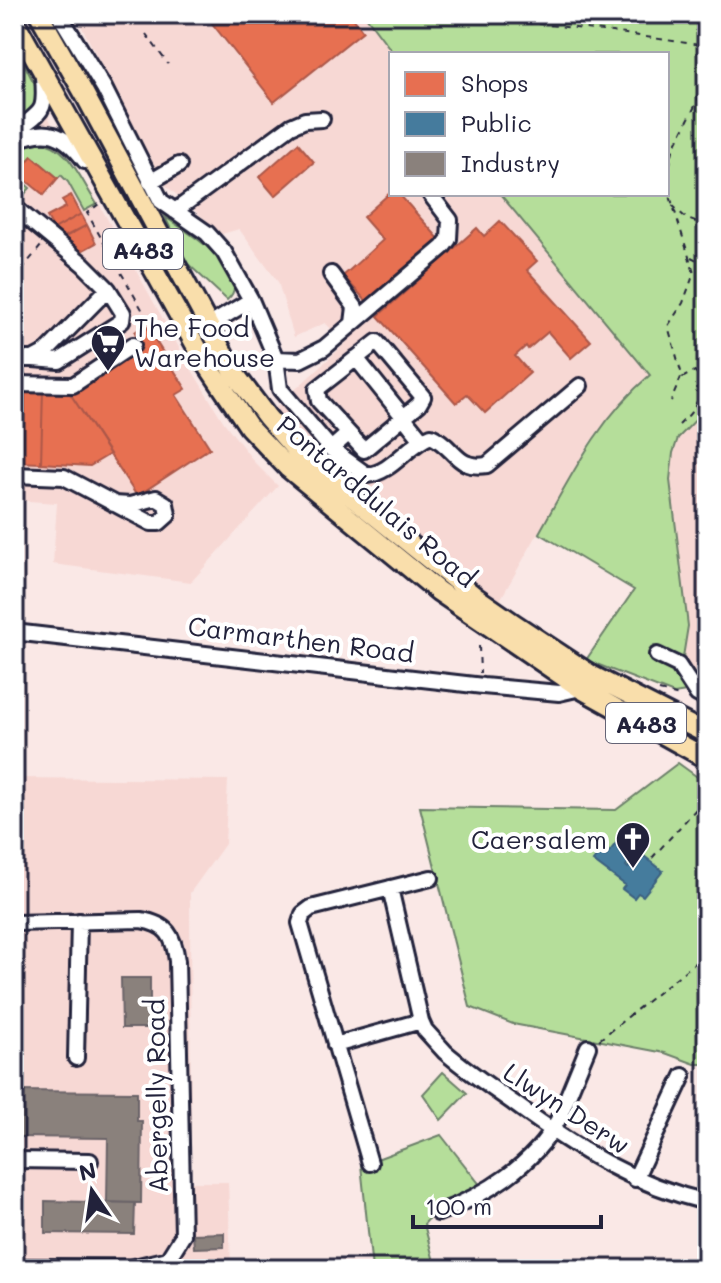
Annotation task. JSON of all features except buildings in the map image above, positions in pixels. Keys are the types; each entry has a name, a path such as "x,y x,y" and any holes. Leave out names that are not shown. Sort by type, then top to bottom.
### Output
{"main road":[{"name":"Pontarddulais Road","path":"39,14 234,373 267,417 301,456 588,683"},
{"name":"Pontarddulais Road","path":"14,20 43,67 106,200 249,427 288,468 438,591 588,683"},
{"name":"Carmarthen Road","path":"588,683 707,734"},
{"name":"A483","path":"588,683 707,759"}],"street":[{"path":"59,14 104,88 161,201 207,233 224,252 251,300 276,359 280,389 331,449 359,471 367,475 378,474 431,436 440,440 464,464 474,467 487,465 580,386"},
{"path":"14,133 38,116 45,103 43,67"},
{"path":"175,211 291,126 305,120 322,119"},
{"path":"14,141 36,132 56,134 74,146 106,200"},
{"path":"150,182 179,165"},
{"path":"276,359 300,360 309,357 449,239 450,220 432,196"},
{"path":"14,207 108,289 123,313 122,321 59,361 14,359"},
{"path":"331,274 355,307 353,323"},
{"path":"33,359 46,352 108,289"},
{"path":"208,326 251,300"},
{"path":"377,342 423,397 419,404 364,450 319,401 317,389 356,358 377,342"},
{"path":"14,384 73,385 133,345"},
{"path":"356,358 422,440"},
{"path":"331,449 348,434"},
{"path":"14,475 64,477 114,504"},
{"name":"Carmarthen Road","path":"14,632 511,680 559,693 588,683"},
{"path":"657,655 678,665 697,694 707,699"},
{"path":"370,1163 300,923 303,914 311,908 431,878"},
{"name":"Llwyn Derw","path":"390,888 421,1021 445,1052 593,1158 676,1195 707,1202"},
{"path":"76,1058 79,921"},
{"name":"Abergelly Road","path":"14,923 151,922 160,925 172,937 177,961 183,1235 168,1259 130,1268 14,1267"},
{"path":"335,1045 421,1021"},
{"path":"438,1213 490,1188 533,1152 552,1131 588,1047"},
{"path":"635,1179 683,1076"},
{"path":"14,1160 90,1161"}],"path":[{"path":"491,14 543,25 706,46 698,100 673,150 669,169"},
{"path":"146,34 168,64"},
{"path":"669,196 694,273 683,303 668,326 682,375 671,401"},
{"path":"106,200 87,213 143,311"},
{"path":"671,205 687,219 707,226"},
{"path":"14,279 49,236"},
{"path":"690,256 707,265"},
{"path":"679,425 691,413 698,398 698,376 707,358"},
{"path":"681,378 695,371 698,376"},
{"path":"479,646 481,681"},
{"path":"652,858 707,797"},
{"path":"588,1047 697,961 707,944"}],"shaded area":[{"path":"75,14 364,14 392,52 389,52 389,196 502,196 650,375 628,394 590,442 499,602 310,451 273,410 346,343 325,323 294,337 278,282 239,229 222,234 164,184"},
{"path":"14,44 66,154 99,204 187,362 223,421 255,463 278,486 191,582 53,564 57,503 14,500"},
{"path":"707,408 707,693 699,690 683,657 688,626 670,480 678,438"},
{"path":"14,778 228,780 225,844 190,893 191,1182 228,1182 231,1269 14,1269"}],"green space":[{"path":"364,14 707,14 707,408 678,438 670,480 688,626 683,657 699,690 674,694 586,660 634,590 539,533 601,429 650,375 502,196 669,196 669,52 392,52"},
{"path":"14,44 37,84 39,100 32,109 14,119"},
{"path":"49,144 66,156 97,204 84,211 68,182 61,175 58,178 32,156 15,175 30,188 20,199 14,194 14,156 28,145"},
{"path":"165,217 201,241 226,265 233,277 234,289 227,300 187,263"},
{"path":"678,763 707,784 707,1064 695,1064 665,1053 513,1024 470,1007 420,807 616,810"},
{"path":"443,1072 467,1093 441,1120 423,1094"},
{"path":"441,1135 484,1190 433,1214 424,1224 436,1269 372,1269 361,1165"}],"place":[{"name":"The Food Warehouse","path":"108,373"},
{"name":"Caersalem","path":"633,870"}]}
